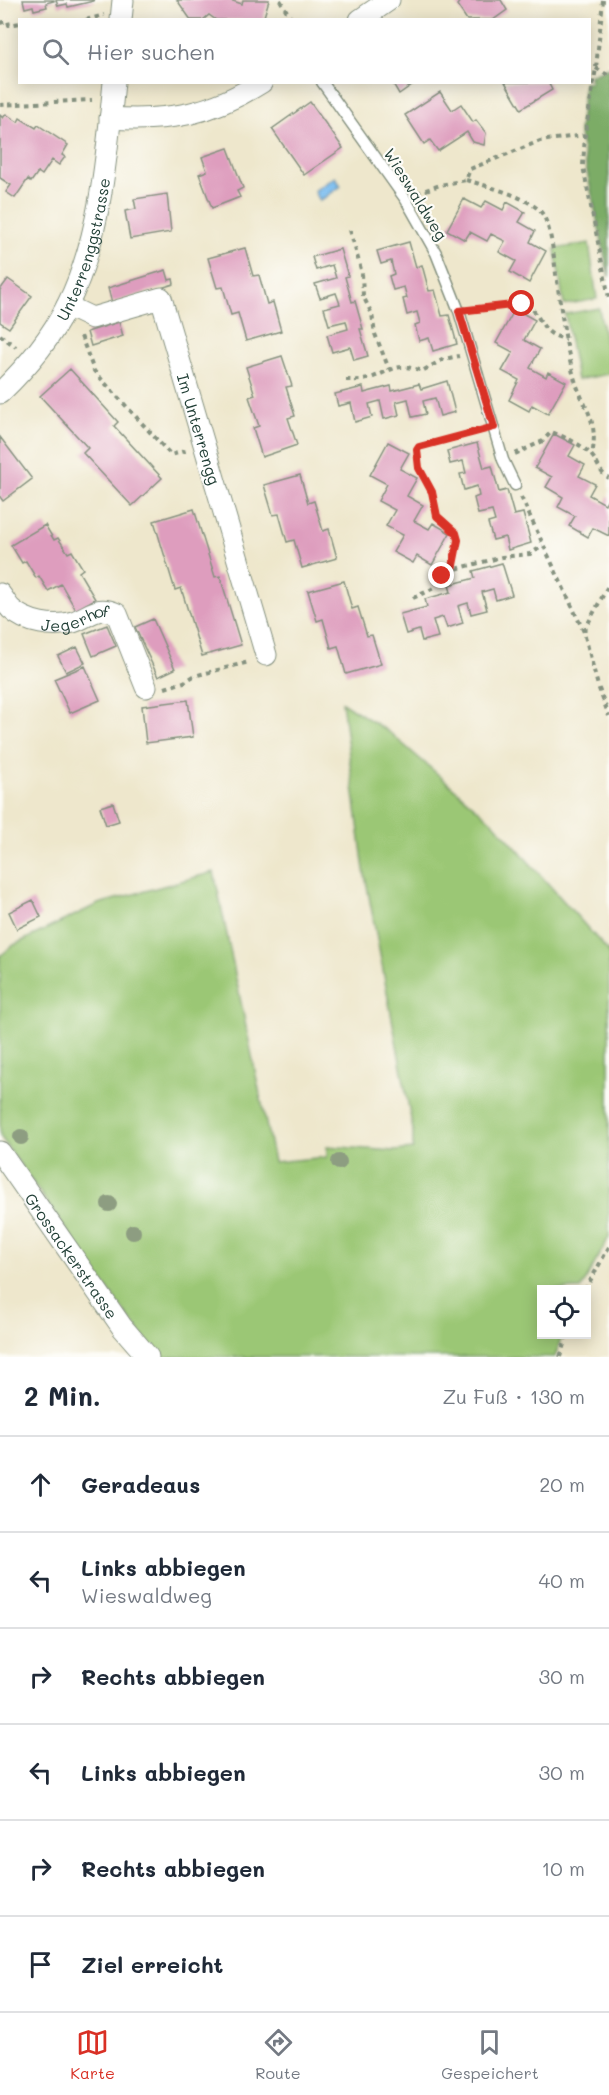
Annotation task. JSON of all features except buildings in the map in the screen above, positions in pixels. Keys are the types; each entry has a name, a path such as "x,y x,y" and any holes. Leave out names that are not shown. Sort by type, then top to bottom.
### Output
{"street":[{"path":"121,18 123,0"},
{"path":"363,18 388,0"},
{"path":"112,100 152,119 210,110 236,99 259,84"},
{"name":"Unterrenggstrasse","path":"0,393 76,310 93,228 112,100"},
{"name":"Im Unterrengg","path":"76,310 92,318 161,298 266,655"},
{"name":"Jegerhof","path":"0,594 12,610 35,622 58,625 74,621 97,610 107,609 117,614 146,687"},
{"name":"Grossackerstrasse","path":"0,1152 122,1328 148,1357"}],"lane":[{"name":"Wieswaldweg","path":"323,84 406,200 436,253 459,311 503,460 515,485"}],"path":[{"path":"280,0 291,18"},
{"path":"603,0 583,166 609,298"},
{"path":"0,22 8,21 9,25 18,23"},
{"path":"596,68 609,76"},
{"path":"0,105 112,100"},
{"path":"466,180 470,169 540,141 585,135"},
{"path":"406,200 419,192 466,180 513,194 542,212 551,235 566,339 575,379 591,416 595,439 592,456"},
{"path":"350,230 362,273 363,296 372,314 375,334 389,369"},
{"path":"459,311 522,304 531,307 544,329 555,337 566,339"},
{"path":"76,310 80,331 94,371 163,447 171,455 203,446"},
{"path":"346,381 369,379 389,369 408,366 422,371 444,359 471,354"},
{"path":"452,570 458,540 456,533 437,516 432,492 419,468 417,450 419,447 494,427"},
{"path":"503,460 543,441 551,432 571,440 592,456 602,475 609,478"},
{"path":"515,485 584,632 598,686 609,716"},
{"path":"413,598 432,589 442,576 452,570 502,557 530,554 543,546"},
{"path":"584,632 609,584"},
{"path":"146,687 168,689 194,676 241,665 266,655"},
{"path":"588,1285 609,1247"},
{"path":"560,1357 566,1339"}],"green space":[{"path":"609,67 609,277 579,133 584,84 591,84 591,75"},
{"path":"589,243 597,299 564,305 555,249"},
{"path":"599,308 609,374 577,380 565,314"},
{"path":"342,702 389,732 494,823 609,952 609,1237 583,1285 537,1285 537,1339 561,1339 555,1357 159,1357 120,1306 0,1136 0,956 14,945 98,904 214,872 274,1162 327,1157 327,1146 394,1151 413,1149 413,1130 364,870"}],"water":[{"path":"335,177 341,186 320,201 314,191"}],"route":[{"path":"442,576 452,570 458,540 456,533 437,516 432,492 419,468 417,450 419,447 494,427 459,311 522,304"}]}
